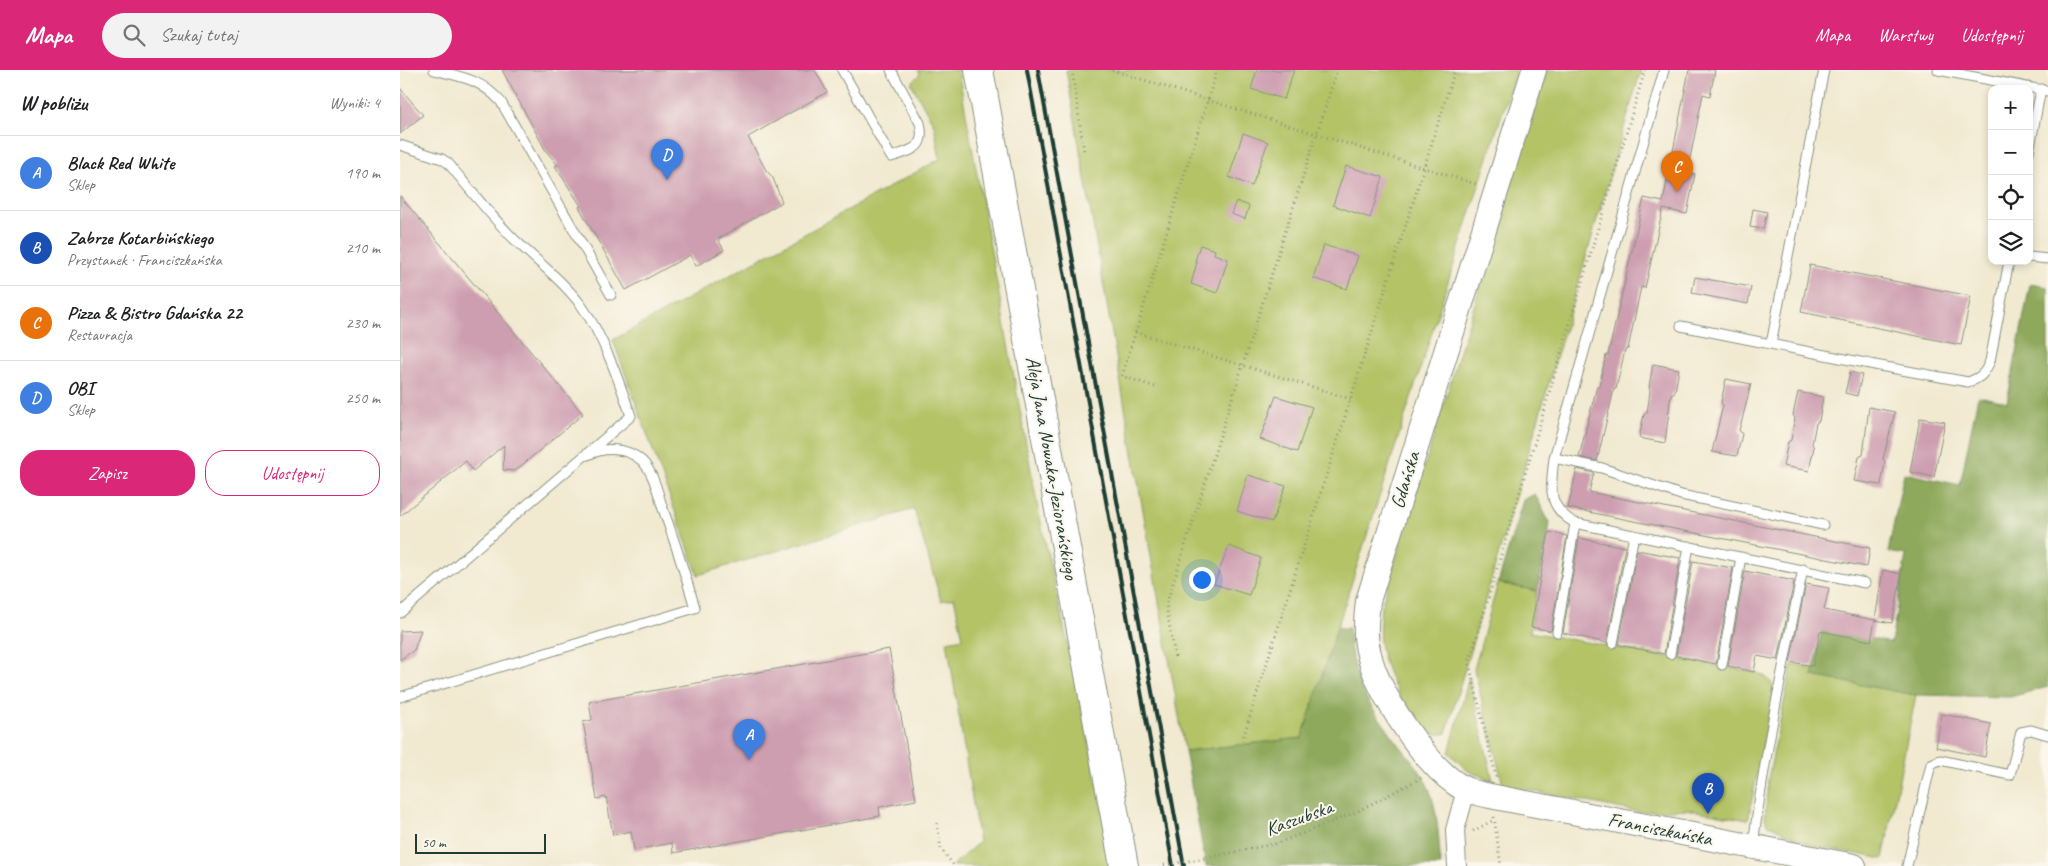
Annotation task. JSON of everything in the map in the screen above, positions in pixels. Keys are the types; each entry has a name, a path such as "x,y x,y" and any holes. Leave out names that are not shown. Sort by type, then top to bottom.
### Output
{"main road":[{"name":"Aleja Jana Nowaka-Jeziorańskiego","path":"979,70 1124,866"},
{"name":"Aleja Jana Nowaka-Jeziorańskiego","path":"997,70 1142,866"}],"street":[{"name":"Gdańska","path":"1466,790 1448,778 1392,708 1379,684 1368,654 1366,620 1368,601 1375,578 1534,70"},
{"name":"Franciszkańska","path":"1466,790 1495,798 1854,866"},
{"path":"1457,866 1455,830 1466,790"}],"lane":[{"path":"434,70 473,80 484,86 501,102 611,295"},
{"path":"842,70 892,157 919,145 922,132 920,123 891,70"},
{"path":"1664,70 1554,458 1551,485 1553,501 1562,516 1575,523 1866,583"},
{"path":"1771,344 1824,70"},
{"path":"1938,70 2044,90 2033,135"},
{"path":"400,145 442,159 448,163 514,240 554,275 582,306 608,358 631,416 400,612"},
{"path":"2033,257 2048,259"},
{"path":"1681,326 1955,381 1968,382 1979,379 1986,372 1990,361 2007,265"},
{"path":"400,697 695,608 651,474 641,461 626,452 612,449 596,452 581,459"},
{"path":"1554,458 1602,468 1681,495 1823,525"},
{"path":"1557,632 1575,523"},
{"path":"1613,643 1634,535"},
{"path":"1670,654 1689,546"},
{"path":"1722,665 1741,557"},
{"path":"1753,848 1760,793 1780,678 1803,569"},
{"path":"1907,866 1931,764 1940,760 2010,775 2021,732 2031,730 2048,735"}],"path":[{"path":"1072,70 1084,152"},
{"path":"1112,70 1496,190"},
{"path":"1155,387 1122,376 1217,70"},
{"path":"1175,657 1166,605 1337,70"},
{"path":"1242,741 1455,70"},
{"path":"1501,866 1492,810 1497,782 1470,663 1644,70"},
{"path":"1135,332 1351,399"},
{"name":"Kaszubska","path":"1159,866 1265,847 1310,832 1354,813 1440,769"},
{"path":"937,823 941,849 954,866"}],"green space":[{"path":"918,70 958,70 1039,514 1114,866 952,866 979,842 947,641 963,638 954,598 941,601 914,509 698,575 613,340 940,159 934,125 911,83 920,74"},
{"path":"1066,70 1516,70 1302,738 1185,751"},
{"path":"1547,70 1641,70 1446,733 1436,734 1424,729 1415,721 1392,682 1381,647 1381,607"},
{"path":"2030,284 2048,287 2048,687 2010,697 1916,695 1813,676 1822,628 1891,643 1906,555 1888,552 1904,473 1960,485 1978,396 2007,402"},
{"path":"1535,494 1550,524 1537,591 1498,583 1523,500"},
{"path":"1498,583 1537,591 1530,632 1758,673 1769,680 1773,693 1748,820 1686,809 1638,812 1503,785 1474,669"},
{"path":"1337,628 1349,628 1353,663 1362,690 1377,715 1427,784 1436,814 1441,866 1206,866 1185,751 1302,738"},
{"path":"1792,664 1814,669 1813,676 1916,695 1883,859 1810,845 1767,824 1765,818 1768,779"},
{"path":"1469,677 1493,781 1468,771 1449,753"}],"building":[{"path":"502,70 815,70 827,92 748,137 766,170 773,178 782,202 718,239 724,250 696,266 690,255 626,290 579,207 581,206 555,166 558,165 546,151"},
{"path":"1257,70 1294,70 1284,99 1251,89"},
{"path":"1689,70 1715,70 1710,96 1703,94 1687,173 1695,174 1687,214 1663,209 1645,288 1641,287 1628,349 1625,350 1616,389 1614,389 1597,461 1579,457 1597,386 1599,386 1606,355 1608,355 1644,198 1663,202"},
{"path":"400,88 423,115 400,134"},
{"path":"1243,133 1268,142 1252,186 1229,177"},
{"path":"1346,166 1383,177 1370,218 1333,205"},
{"path":"400,196 583,414 515,471 503,470 504,445 473,471 466,461 400,516"},
{"path":"1236,201 1249,206 1245,219 1231,214"},
{"path":"1753,209 1767,212 1763,229 1750,227"},
{"path":"1200,245 1215,250 1214,254 1228,259 1217,293 1191,284"},
{"path":"1324,245 1358,256 1347,289 1313,278"},
{"path":"1810,265 1971,296 1961,345 1801,312"},
{"path":"1695,277 1751,287 1748,304 1692,293"},
{"path":"1653,364 1679,369 1675,392 1671,394 1665,443 1639,438 1644,414 1647,412"},
{"path":"1850,372 1862,375 1857,396 1845,393"},
{"path":"1726,379 1751,384 1739,430 1742,434 1737,456 1712,452 1723,405 1721,402"},
{"path":"1798,392 1823,397 1819,421 1816,423 1812,444 1814,447 1809,471 1783,466 1788,442 1791,440 1795,418 1793,415"},
{"path":"1276,396 1312,407 1297,452 1260,439"},
{"path":"1869,407 1895,412 1883,459 1885,462 1881,485 1854,481 1859,457 1863,455"},
{"path":"1920,418 1945,422 1934,477 1910,472"},
{"path":"1577,469 1594,473 1589,492 1870,548 1867,567 1568,508"},
{"path":"1248,475 1286,486 1272,522 1237,511"},
{"path":"1549,532 1567,536 1551,631 1531,627"},
{"path":"1579,538 1625,547 1607,643 1563,633"},
{"path":"1229,546 1261,558 1249,595 1214,584"},
{"path":"1637,550 1680,558 1664,654 1619,645"},
{"path":"1693,561 1733,568 1716,664 1676,656"},
{"path":"1883,570 1902,574 1892,623 1875,620"},
{"path":"1745,571 1794,581 1778,660 1757,656 1754,672 1728,666"},
{"path":"1806,584 1829,588 1824,610 1875,620 1871,641 1820,631 1813,666 1790,662"},
{"path":"421,630 414,650 400,660 400,631"},
{"path":"889,649 916,800 879,807 880,816 673,853 672,843 634,850 631,831 613,835 606,797 597,799 583,722 592,720 589,702"},
{"path":"1942,714 1991,724 1985,757 1936,747"}],"railway":[{"path":"1027,70 1173,866"},
{"path":"1038,70 1184,866"}],"place":[{"name":"OBI","path":"667,180"},
{"name":"Pizza & Bistro Gdańska 22","path":"1677,192"},
{"name":"Black Red White","path":"749,760"},
{"name":"Zabrze Kotarbińskiego","path":"1708,814"}]}
